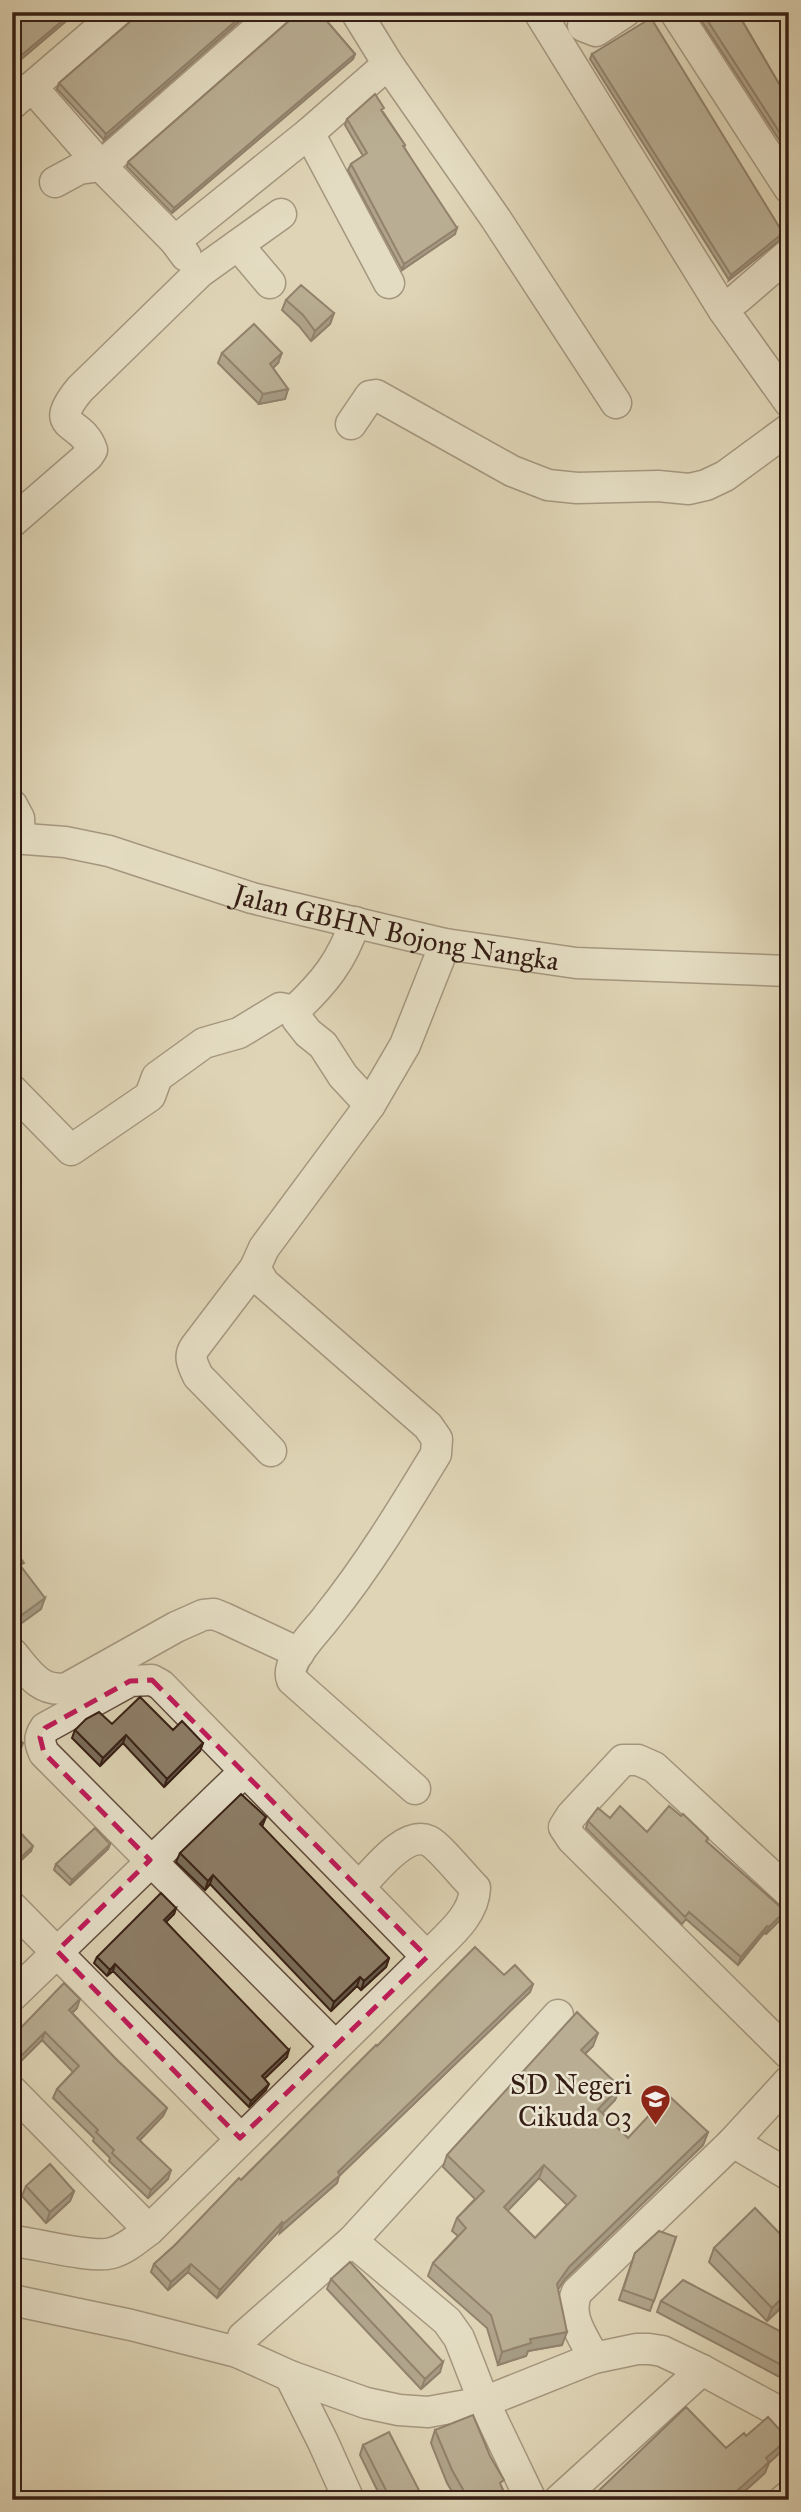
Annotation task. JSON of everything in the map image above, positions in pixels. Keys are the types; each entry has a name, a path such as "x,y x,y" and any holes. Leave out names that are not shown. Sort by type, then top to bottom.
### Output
{"street":[{"path":"119,12 22,96 101,166 175,241 200,272"},
{"path":"55,182 79,169 101,166 277,12"},
{"path":"356,12 388,64 496,219 616,403"},
{"path":"539,12 569,25 596,31 625,12"},
{"path":"675,12 789,188"},
{"path":"569,25 737,299 789,367"},
{"path":"569,25 724,311 789,402"},
{"path":"175,241 309,133 388,64"},
{"path":"309,133 389,283"},
{"path":"12,522 89,456 92,450 90,444 64,415 66,406 92,376 200,272 281,214"},
{"path":"238,245 270,283"},
{"path":"737,299 789,254"},
{"path":"351,424 370,396 382,397 512,471 548,485 577,488 658,486 689,489 706,485 725,475 789,429"},
{"path":"12,805 19,818 16,838"},
{"name":"Jalan GBHN Bojong Nangka","path":"16,838 65,842 109,851 252,898 445,944 576,963 789,971"},
{"path":"293,1011 319,988 334,968 355,922"},
{"path":"271,1451 198,1376 191,1361 191,1353 255,1268 264,1248 370,1105 405,1045 445,944"},
{"path":"12,1090 71,1150 150,1096 157,1077 204,1043 239,1033 280,1008 293,1011"},
{"path":"293,1011 308,1033 323,1045 343,1076 370,1105"},
{"path":"255,1268 264,1283 428,1426 437,1439 436,1454 380,1545 290,1665 289,1674 292,1680 415,1789"},
{"path":"12,1653 42,1685 55,1690 67,1688 190,1620 214,1614 299,1653"},
{"path":"335,2046 44,1753 40,1737 45,1727 130,1681 152,1680 162,1685 427,1957"},
{"path":"782,1873 654,1768 638,1760 623,1760 564,1827 572,1839 789,2054"},
{"path":"12,1996 245,1771"},
{"path":"12,2241 94,2255 111,2254 128,2246 149,2230 469,1913 475,1888 430,1841 416,1838 402,1844 360,1886"},
{"path":"12,1907 240,2138"},
{"path":"243,2337 352,2241 558,2015"},
{"path":"594,2358 573,2314 571,2305 577,2292 733,2142 789,2081"},
{"path":"12,2091 149,2230"},
{"path":"733,2142 789,2175"},
{"path":"352,2241 447,2321 459,2338 484,2402 531,2500"},
{"path":"12,2300 131,2325 237,2352 290,2376 366,2403 399,2410 428,2412 484,2402 594,2358 637,2348 662,2351 789,2417"},
{"path":"559,2500 702,2370"},
{"path":"290,2376 349,2500"},
{"path":"784,2500 789,2496"}],"highlighted area":[{"path":"152,1680 427,1957 240,2138 57,1951 150,1860 44,1753 40,1737 45,1728 130,1681"}],"building":[{"path":"12,12 73,12 12,63"},
{"path":"137,12 246,12 106,134 59,83 132,20"},
{"path":"295,12 319,12 355,54 174,208 128,162 290,20"},
{"path":"702,12 737,12 789,101 789,147"},
{"path":"651,18 783,233 731,275 592,54"},
{"path":"375,94 384,108 381,110 405,145 403,146 457,228 404,264 351,164 367,153 347,119"},
{"path":"301,285 334,313 315,331 303,315 286,300"},
{"path":"254,324 282,353 270,364 288,389 263,394 222,353"},
{"path":"12,1547 24,1563 20,1565 45,1598 12,1622"},
{"path":"140,1697 173,1730 182,1721 203,1743 167,1779 126,1735 103,1758 75,1730 86,1719 99,1712 112,1724"},
{"path":"12,1732 23,1743 12,1753"},
{"path":"241,1794 266,1817 260,1824 389,1958 364,1981 360,1977 334,2002 213,1875 208,1881 180,1853"},
{"path":"620,1806 647,1832 669,1806 681,1816 683,1814 708,1838 706,1841 785,1911 767,1926 741,1957 689,1912 685,1917 588,1821 598,1808 610,1818"},
{"path":"15,1827 33,1846 18,1860 12,1854 12,1829"},
{"path":"95,1828 110,1844 72,1880 56,1864"},
{"path":"161,1893 176,1908 164,1920 289,2050 262,2076 269,2084 251,2101 115,1964 110,1970 97,1957"},
{"path":"12,1924 18,1930 12,1936"},
{"path":"475,1947 504,1975 515,1965 533,1984 338,2172 340,2175 283,2224 282,2222 220,2290 191,2264 171,2282 154,2264"},
{"path":"64,1983 80,1999 69,2010 167,2108 137,2138 171,2170 151,2190 112,2153 114,2150 96,2132 98,2130 57,2089 79,2066 45,2032 17,2060 12,2055 12,2037"},
{"path":"577,2012 598,2033 581,2050 620,2087 598,2109 628,2138 668,2095 708,2132 569,2267 557,2284 567,2332 530,2339 531,2343 502,2352 491,2315 433,2263 466,2228 457,2218 484,2191 447,2155","holes":["544,2165 576,2196 535,2238 504,2207"]},
{"path":"50,2164 74,2191 50,2212 26,2186"},
{"path":"755,2208 789,2243 789,2291 772,2308 714,2248"},
{"path":"659,2231 676,2237 654,2301 623,2290 635,2253"},
{"path":"350,2262 443,2362 425,2379 331,2279"},
{"path":"683,2280 789,2336 789,2369 661,2301"},
{"path":"686,2407 726,2448 744,2433 746,2436 768,2417 788,2439 766,2458 769,2462 727,2500 589,2500"},
{"path":"473,2415 490,2456 504,2480 500,2483 507,2500 469,2500 452,2470 435,2430"},
{"path":"389,2432 424,2500 391,2500 363,2445"}],"place":[{"name":"SD Negeri Cikuda 03","path":"655,2127"}]}
